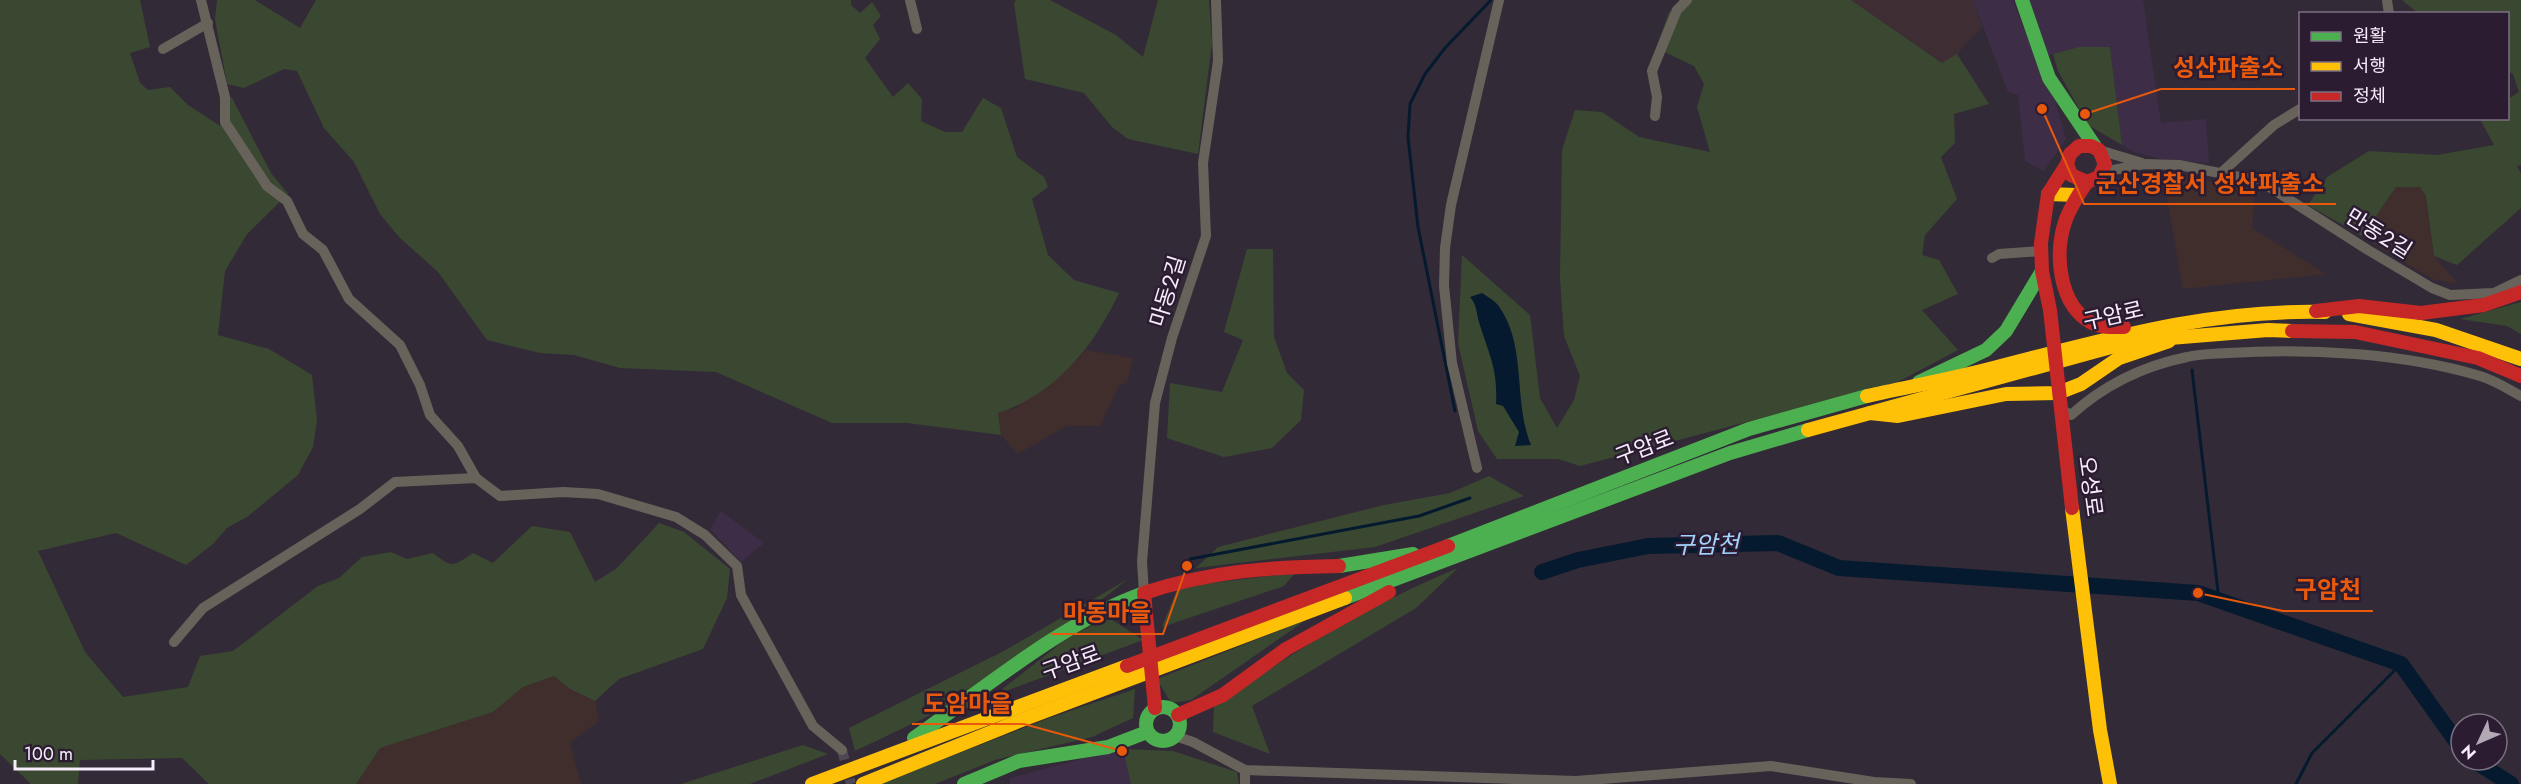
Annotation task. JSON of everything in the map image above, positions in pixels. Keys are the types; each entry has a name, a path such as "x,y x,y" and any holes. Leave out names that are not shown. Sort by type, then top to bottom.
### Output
{"main road":[{"path":"2022,0 2049,78 2098,149 2105,164 2099,177 2087,182 2076,195 2066,217 2049,263 2050,310"},
{"path":"2048,194 2074,149 2075,116"},
{"path":"2074,149 2085,145 2098,149"},
{"path":"2067,164 2071,175 2087,182"},
{"path":"2048,194 2076,195"},
{"name":"오성로","path":"2048,194 2043,222 2042,271 2050,310 2059,408 2100,730 2110,784"},
{"path":"2066,217 2059,243 2059,266 2065,289 2073,303 2091,322 2104,327 2145,328"},
{"path":"1912,386 1986,350 2006,331 2042,271"},
{"path":"2316,311 2359,306 2421,313 2484,305 2521,292"},
{"name":"구암로","path":"862,784 1019,721 1730,453 2097,345 2145,328 2239,312 2316,311 2359,314 2436,330 2521,359"},
{"name":"구암로","path":"2097,345 2268,330 2355,332 2478,358 2521,376"},
{"path":"1865,413 1898,416 2006,394 2058,393 2081,384 2119,358 2185,336"},
{"name":"구암로","path":"812,784 1115,668 1430,552 1478,537 1751,428 1912,386 2000,373"},
{"path":"1178,715 1223,695 1286,649 1327,624 1382,595 1499,541"},
{"path":"892,753 1060,636 1115,603 1186,579 1222,573 1267,567 1343,566 1430,552"},
{"path":"1144,593 1155,708"},
{"path":"1155,708 1170,708 1178,715 1180,726 1175,736 1160,741 1147,732 1147,716 1155,708"},
{"path":"963,784 1019,761 1108,747 1147,732"}],"street":[{"path":"201,0 225,97 225,122 267,186 287,201 303,234 323,250 349,299 400,345 420,385 430,416 458,446 476,478 500,496 563,492 598,494 676,517 705,535 736,566 741,595 813,726 842,750"},
{"path":"910,0 917,29"},
{"name":"마동2길","path":"1144,593 1142,562 1155,404 1172,338 1206,236 1203,164 1218,61 1216,0"},
{"path":"1477,468 1448,336 1444,286 1445,248 1451,205 1499,0"},
{"path":"1655,116 1657,97 1652,71 1677,10 1687,0"},
{"path":"163,49 208,23"},
{"path":"2222,172 2274,125 2299,110"},
{"path":"2098,149 2144,164"},
{"path":"2103,172 2144,164"},
{"name":"만동2길","path":"2144,164 2179,165 2260,181 2368,250 2432,288 2450,295 2494,293 2521,280"},
{"path":"1992,258 2000,254 2041,251"},
{"path":"2059,408 2071,416 2091,397 2142,369 2188,356 2262,351 2364,356 2446,366 2483,377 2521,396"},
{"path":"174,642 203,608 360,509 395,482 476,478"},
{"path":"1175,736 1193,742 1245,770 1576,781 1771,766 1874,782 1911,784"},
{"path":"1245,770 1245,784"}],"shaded area":[{"path":"1851,0 1973,0 1982,27 1957,54 1943,63"},
{"path":"1973,0 2013,0 2041,73 2055,100 2066,139 2044,171 2025,161 2018,95 2008,92"},
{"path":"2026,0 2143,0 2161,123 2206,119 2209,163 2162,159 2134,152 2122,145 2110,47 2079,47 2046,56"},
{"path":"2163,175 2255,188 2252,228 2326,274 2183,289"},
{"path":"2396,187 2420,187 2426,196 2434,256 2458,284 2432,279 2362,236"},
{"path":"1085,350 1133,358 1127,383 1120,384 1100,426 1066,426 1018,454 1001,435 998,413 1015,408 1078,359"},
{"path":"721,511 764,543 741,562 710,529"},
{"path":"554,676 570,689 595,701 599,721 570,743 581,784 356,784 380,748 493,712 523,687"},
{"path":"1123,748 1131,784 1010,784 1010,778"}],"green space":[{"path":"0,0 140,0 150,47 130,53 140,83 148,90 170,87 188,105 220,126 231,96 271,173 288,194 247,234 225,271 218,335 269,349 312,375 317,420 313,447 298,475 247,517 227,528 213,544 186,565 116,533 38,551 85,652 123,697 188,687 200,656 233,651 318,586 339,578 362,557 391,552 407,559 433,553 445,562 453,564 473,553 493,563 532,526 570,532 595,582 616,569 659,523 684,532 730,569 727,598 703,649 619,679 595,701 570,689 554,676 523,687 493,712 380,748 356,784 209,784 182,758 80,760 78,784 31,784 0,754"},
{"path":"217,0 255,0 300,28 316,0 851,0 851,5 860,13 872,2 881,16 873,25 880,39 865,58 893,97 908,83 922,99 921,121 945,132 962,132 983,98 1001,108 1017,157 1044,177 1048,187 1032,199 1048,255 1074,280 1119,293 1098,331 1071,366 1038,394 998,413 1001,435 907,423 832,423 716,372 620,368 574,355 540,353 487,340 438,272 399,237 380,214 354,162 324,128 297,71 284,69 244,88 227,84 215,19"},
{"path":"1016,0 1050,0 1116,35 1143,57 1158,0 1209,0 1212,43 1198,154 1128,139 1112,127 1084,93 1025,79 1014,3"},
{"path":"1689,0 1851,0 1942,63 1957,54 1989,104 1954,114 1955,143 1941,157 1957,199 1925,235 1922,255 1939,260 1958,294 1922,310 1958,350 1898,382 1580,466 1558,459 1497,459 1478,431 1458,343 1462,255 1530,315 1540,398 1557,428 1574,400 1580,376 1564,336 1560,278 1562,150 1575,110 1602,112 1639,137 1710,152 1697,107 1704,84 1694,66 1656,48 1669,12"},
{"path":"2402,0 2521,0 2521,165 2517,166 2521,174 2521,208 2457,265 2434,256 2426,196 2420,187 2396,187 2362,236 2308,205 2327,177 2369,151 2437,155 2494,145 2481,120 2509,120 2509,98 2519,92 2513,74 2509,72 2509,12 2417,12"},
{"path":"2079,47 2110,47 2122,145 2088,125 2058,71 2053,54"},
{"path":"1247,249 1273,249 1274,337 1287,373 1304,390 1301,420 1272,448 1224,457 1167,438 1170,383 1222,392 1243,340 1224,332"},
{"path":"2521,302 2521,334 2507,326 2460,319"},
{"path":"1489,476 1524,496 1375,547 1196,568 1218,547 1384,505 1450,493"},
{"path":"1458,568 1416,608 1252,706 1270,754 1213,732 1214,706 1243,686 1332,631 1394,597"},
{"path":"1295,573 1284,586 1162,627 1178,587"},
{"path":"1128,579 1090,609 937,712 855,751 849,728 1004,651"},
{"path":"1108,617 1143,640 995,695 1066,639"},
{"path":"1306,620 1191,700 1171,703 1157,679"},
{"path":"1135,689 1133,718 1092,737 995,760 935,784 880,784 1049,718"},
{"path":"803,745 828,754 750,784 681,784"},
{"path":"1123,749 1173,751 1237,772 1239,784 1131,784"}],"water":[{"path":"1482,293 1499,306 1514,340 1522,411 1531,445 1515,446 1519,432 1503,406 1496,404 1496,381 1492,362 1475,306 1470,297"}],"waterway":[{"path":"1455,411 1418,227 1408,137 1410,104 1425,74 1445,48 1491,0"},
{"path":"2192,370 2219,600"},
{"path":"1190,559 1419,516 1470,498"},
{"name":"구암천","path":"1542,572 1578,560 1648,546 1778,543 1839,568 2198,593 2401,664 2449,731"},
{"path":"2296,784 2312,753 2401,664"},
{"name":"구암천","path":"2492,772 2511,784"}],"tunnel":[{"path":"842,750 851,784"}],"traffic: fast":[{"path":"2022,0 2049,78 2096,148"},
{"path":"1919,382 1986,350 2006,331 2042,271"},
{"path":"1448,546 1749,429 1867,396"},
{"path":"1345,598 1730,453 1808,430"},
{"path":"1339,566 1413,554"},
{"path":"914,738 1055,638 1085,620 1144,593"},
{"path":"1163,707 1175,712 1180,724 1175,736 1163,741 1151,736 1146,724 1151,712 1163,707"},
{"path":"964,784 1019,761 1108,747 1147,732"}],"traffic: slow":[{"path":"2048,194 2076,195"},
{"path":"1867,396 2162,327 2242,315 2325,312"},
{"path":"2349,314 2436,330 2521,359"},
{"path":"1808,430 2133,341 2268,330 2292,331"},
{"path":"1870,413 1898,416 2006,394 2058,393 2081,384 2119,358 2169,341"},
{"path":"2072,508 2100,730 2110,784"},
{"path":"863,784 1019,721 1345,598"},
{"path":"812,784 1127,666"}],"traffic: jam":[{"path":"2067,164 2071,175 2087,182 2099,177 2105,164 2099,150 2091,146 2079,146 2070,154 2067,164 2048,194 2041,243 2042,271 2050,310 2072,508"},
{"path":"2087,182 2077,196 2065,222 2060,249 2062,278 2072,305 2081,315 2100,326 2124,327"},
{"path":"2316,311 2359,306 2421,313 2484,305 2521,292"},
{"path":"2292,331 2355,332 2478,358 2521,376"},
{"path":"1127,666 1448,546"},
{"path":"1155,708 1144,593 1217,575 1339,566"},
{"path":"1178,715 1223,695 1286,649 1389,592"}],"place":[{"name":"군산경찰서 성산파출소","path":"2042,109"},
{"name":"성산파출소","path":"2085,114"},
{"name":"마동마을","path":"1187,566"},
{"name":"구암천","path":"2198,593"},
{"name":"도암마을","path":"1122,751"}]}
